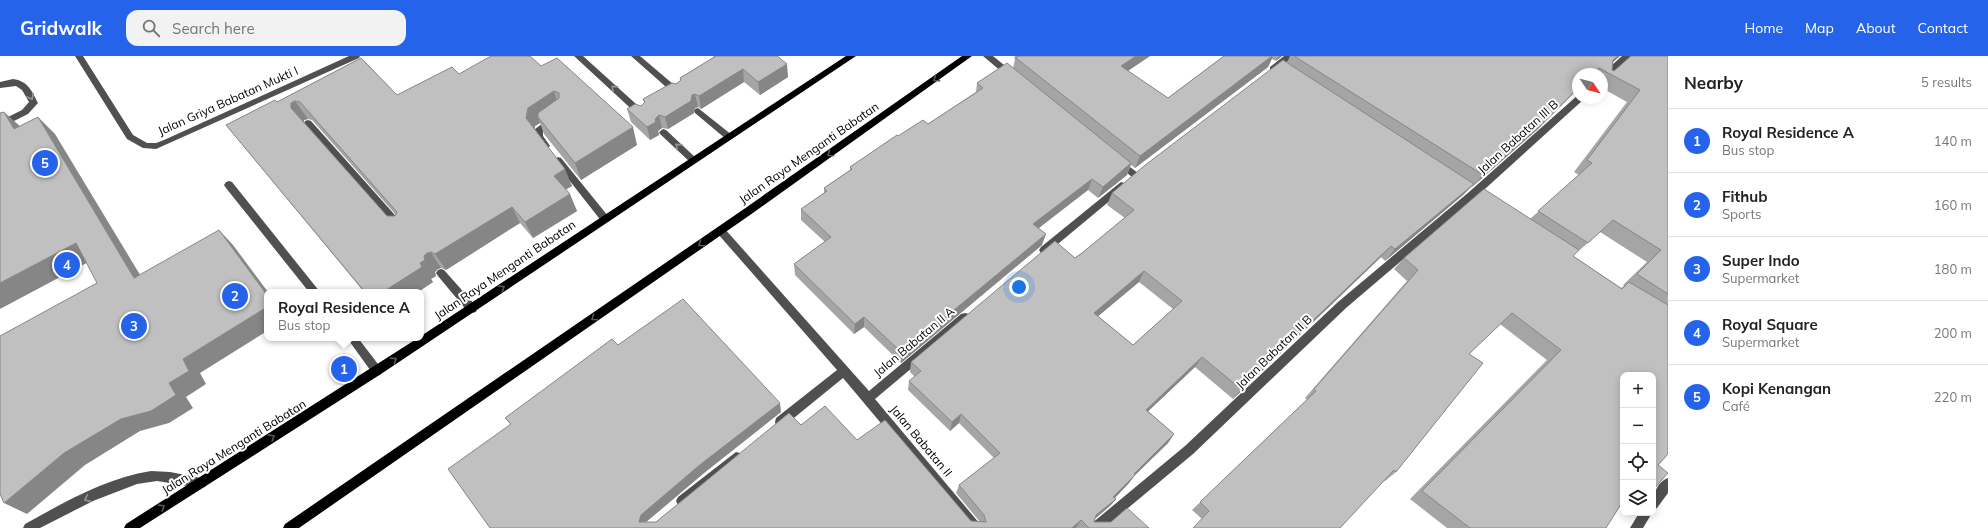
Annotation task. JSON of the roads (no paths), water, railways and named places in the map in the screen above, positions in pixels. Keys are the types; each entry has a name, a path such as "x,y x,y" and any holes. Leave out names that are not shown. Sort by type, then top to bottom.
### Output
{"main road":[{"name":"Jalan Raya Menganti Babatan","path":"424,340 729,136 852,56"},
{"name":"Jalan Raya Menganti Babatan","path":"289,528 721,231 968,56"},
{"name":"Jalan Raya Menganti Babatan","path":"130,528 423,341"}],"street":[{"name":"Jalan Griya Babatan Mukti I","path":"79,56 130,137 146,146 156,146 356,56"},
{"path":"578,56 640,109"},
{"path":"635,56 672,91"},
{"path":"987,56 1018,81"},
{"path":"1264,76 1280,69 1290,56"},
{"path":"1608,74 1628,56"},
{"path":"1264,60 1280,69"},
{"path":"0,86 18,82 24,85 34,103 25,112 0,125"},
{"name":"Jalan Babatan III B","path":"1472,195 1573,104"},
{"path":"698,111 729,136"},
{"path":"561,114 540,129 539,136 605,219"},
{"path":"308,123 402,229"},
{"path":"663,132 693,160"},
{"path":"1038,256 1138,172 1110,155"},
{"path":"229,185 313,289"},
{"name":"Jalan Babatan II B","path":"1095,528 1189,450 1342,305 1472,195"},
{"name":"Jalan Babatan II","path":"721,231 868,398 976,528"},
{"path":"441,273 472,309"},
{"name":"Jalan Babatan II A","path":"868,398 971,312"},
{"path":"354,341 377,371"},
{"path":"770,430 844,371"},
{"path":"673,508 746,449"},
{"path":"29,528 63,510 139,478 154,476 200,483"},
{"path":"1656,500 1668,483"},
{"path":"1636,528 1644,516"}],"place":[{"name":"Kopi Kenangan","path":"45,163"},
{"name":"Royal Square","path":"67,265"},
{"name":"Fithub","path":"235,296"},
{"name":"Super Indo","path":"134,326"},
{"name":"Royal Residence A","path":"344,369"}]}
